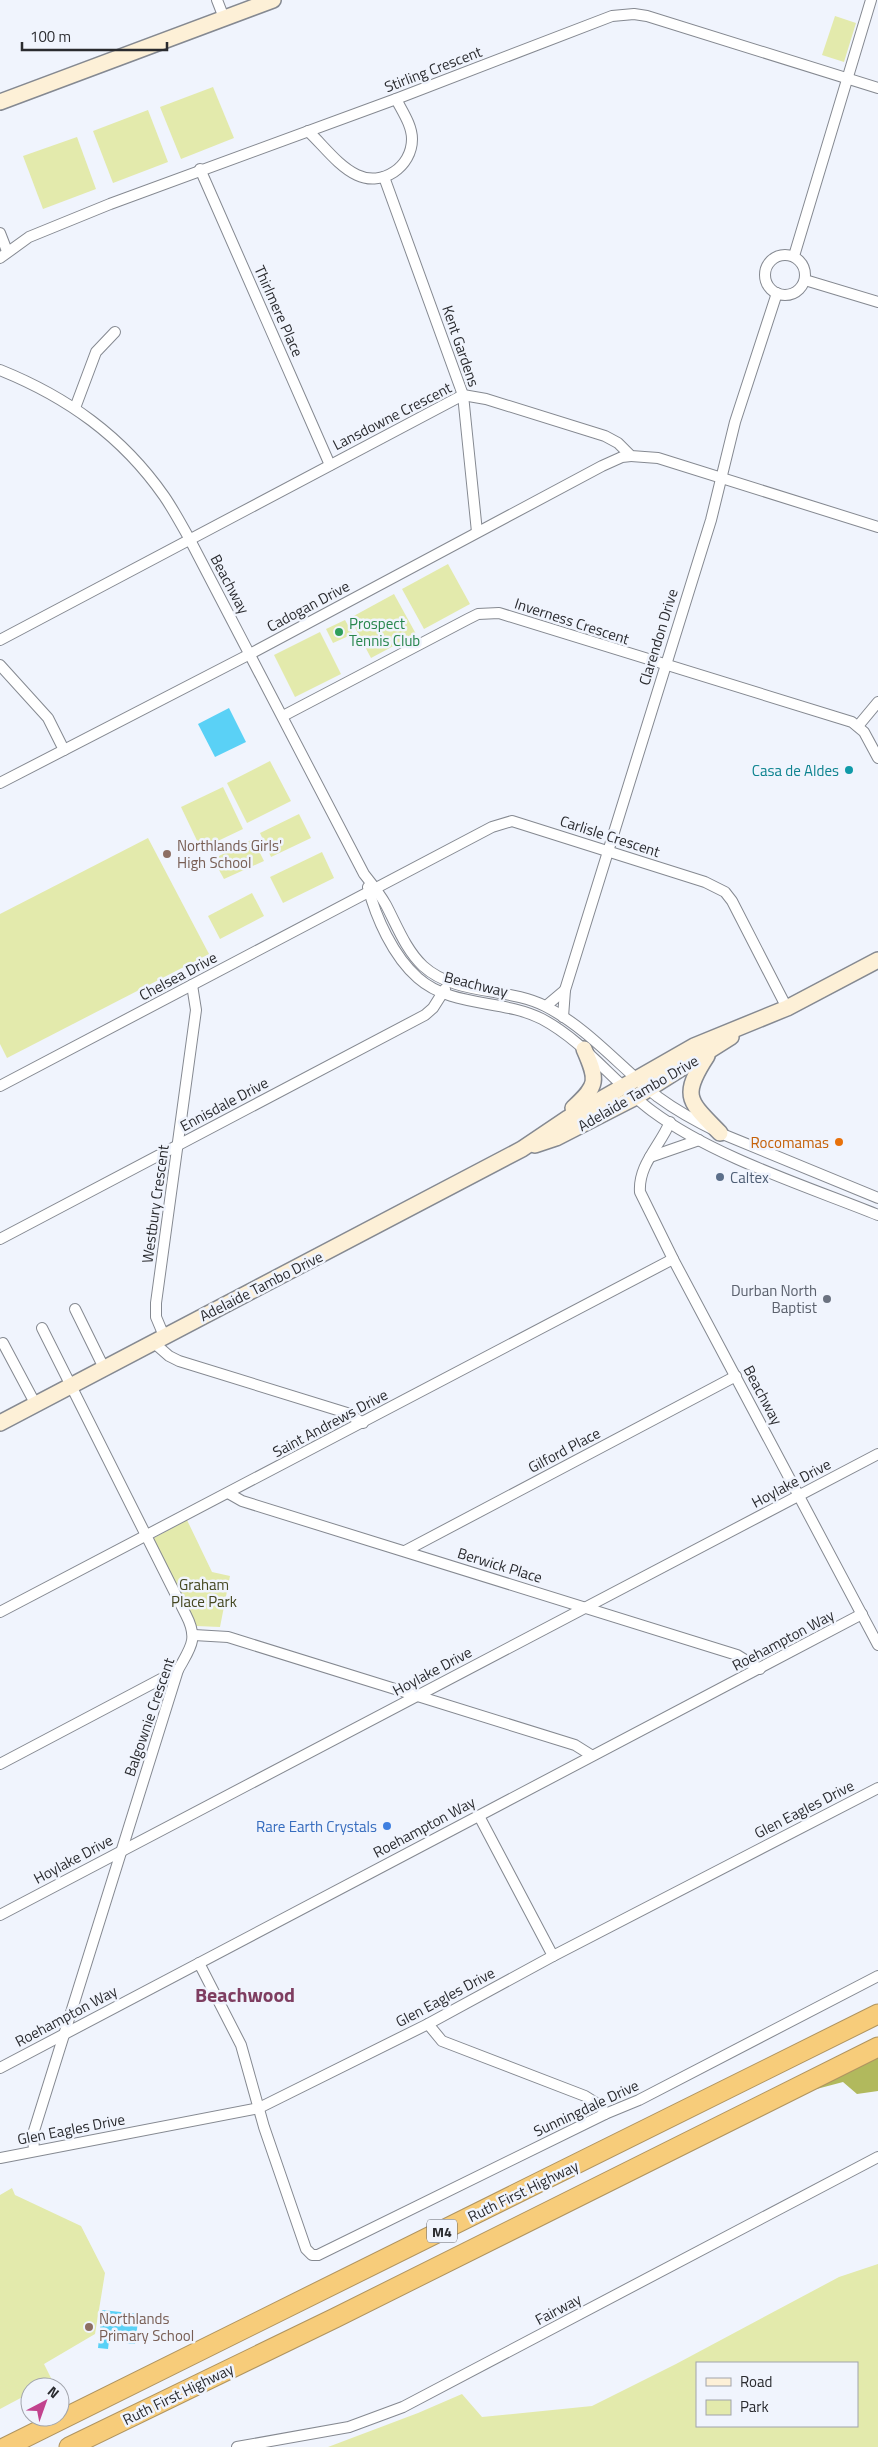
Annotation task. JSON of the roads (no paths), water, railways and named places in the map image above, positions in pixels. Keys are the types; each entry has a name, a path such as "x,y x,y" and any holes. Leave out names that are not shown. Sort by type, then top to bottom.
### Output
{"highway":[{"name":"Ruth First Highway","path":"6,2447 878,2014"},
{"name":"Ruth First Highway","path":"70,2447 335,2318 878,2047"}],"street":[{"path":"217,0 224,18"},
{"path":"0,102 273,0"},
{"path":"794,256 871,0"},
{"name":"Stirling Crescent","path":"0,233 4,255 29,237 200,170 396,99 612,16 624,14 647,16 878,88"},
{"path":"308,131 346,168 357,175 370,179 384,178 403,163 409,154 412,138 409,125 396,99"},
{"name":"Thirlmere Place","path":"200,170 330,465"},
{"name":"Kent Gardens","path":"384,178 463,395 477,532"},
{"path":"780,255 794,256 804,266 805,280 797,291 784,295 777,293 771,289 765,276 768,263 780,255"},
{"path":"805,280 878,302"},
{"name":"Clarendon Drive","path":"563,1017 565,990 606,852 711,520 738,415 777,293"},
{"path":"76,408 96,352 115,332"},
{"name":"Beachway","path":"0,370 47,391 94,421 136,461 165,498 189,538 373,891 415,956 436,976 448,981 512,995 546,1006 563,1017 630,1082"},
{"name":"Lansdowne Crescent","path":"0,640 189,538 463,395 486,399 605,436 618,443 631,456"},
{"path":"631,456 658,458 878,527"},
{"name":"Cadogan Drive","path":"0,784 250,654 602,466 622,457 631,456"},
{"name":"Inverness Crescent","path":"283,716 468,619 487,613 513,618 844,720 858,726"},
{"path":"0,665 39,706 57,733 64,750"},
{"path":"878,702 858,726 864,732 878,758"},
{"name":"Carlisle Crescent","path":"373,891 502,822 522,823 606,852 705,882 725,892 787,1008"},
{"name":"Beachway","path":"373,891 374,908 406,966 418,979 443,994 527,1012 564,1032 630,1082"},
{"name":"Chelsea Drive","path":"1,1084 373,891"},
{"name":"Adelaide Tambo Drive","path":"0,1423 522,1149 552,1128 701,1043 787,1008 878,960"},
{"name":"Ennisdale Drive","path":"0,1239 424,1015 433,1008 443,994 448,981"},
{"name":"Westbury Crescent","path":"158,1339 156,1303 196,1010 192,985"},
{"path":"546,1006 565,990"},
{"name":"Adelaide Tambo Drive","path":"522,1149 556,1138 643,1093 749,1025"},
{"path":"552,1128 592,1090 594,1079 591,1065 584,1049"},
{"path":"709,1052 692,1080 690,1092 695,1106 720,1134"},
{"path":"630,1082 670,1122 698,1140 878,1215"},
{"path":"630,1082 643,1093 720,1134 878,1198"},
{"name":"Beachway","path":"670,1122 642,1172 639,1182 640,1192 673,1259 798,1496 862,1614 875,1630 878,1645"},
{"path":"650,1157 698,1140"},
{"path":"767,1170 774,1156"},
{"name":"Saint Andrews Drive","path":"0,1612 673,1259"},
{"path":"75,1309 104,1368"},
{"path":"42,1328 186,1615 194,1635 228,1637 575,1745 591,1755"},
{"path":"158,1339 169,1356 179,1361 347,1413 363,1423"},
{"path":"2,1343 36,1405"},
{"name":"Gilford Place","path":"405,1552 736,1376"},
{"name":"Hoylake Drive","path":"0,1915 878,1454"},
{"name":"Berwick Place","path":"228,1493 242,1501 737,1655 760,1669"},
{"name":"Roehampton Way","path":"0,2068 591,1755 760,1669 862,1614"},
{"name":"Balgownie Crescent","path":"34,2151 33,2134 178,1670 192,1644 194,1635"},
{"path":"0,1764 178,1670"},
{"name":"Glen Eagles Drive","path":"0,2158 259,2108 428,2024 553,1956 878,1788"},
{"path":"479,1816 553,1956"},
{"path":"199,1963 237,2036 259,2108"},
{"name":"Sunningdale Drive","path":"259,2108 264,2128 306,2249 312,2255 326,2252 606,2114 639,2100 878,1976"},
{"path":"428,2024 442,2041 585,2096 601,2106 606,2114"},
{"name":"Fairway","path":"237,2447 349,2427 403,2407 878,2157"}],"water":[{"path":"229,708 246,742 215,757 198,724"},
{"path":"102,2310 139,2314 135,2344 109,2341 108,2349 98,2348"}],"place":[{"name":"Prospect Tennis Club","path":"339,632"},
{"name":"Casa de Aldes","path":"849,770"},
{"name":"Northlands Girls' High School","path":"167,854"},
{"name":"Rocomamas","path":"839,1142"},
{"name":"Caltex","path":"720,1177"},
{"name":"Durban North Baptist","path":"827,1299"},
{"name":"Rare Earth Crystals","path":"387,1826"},
{"name":"Northlands Primary School","path":"89,2327"}],"district":[{"name":"Beachwood","path":"245,1994"}],"park label":[{"name":"Graham Place Park","path":"204,1592"}]}
